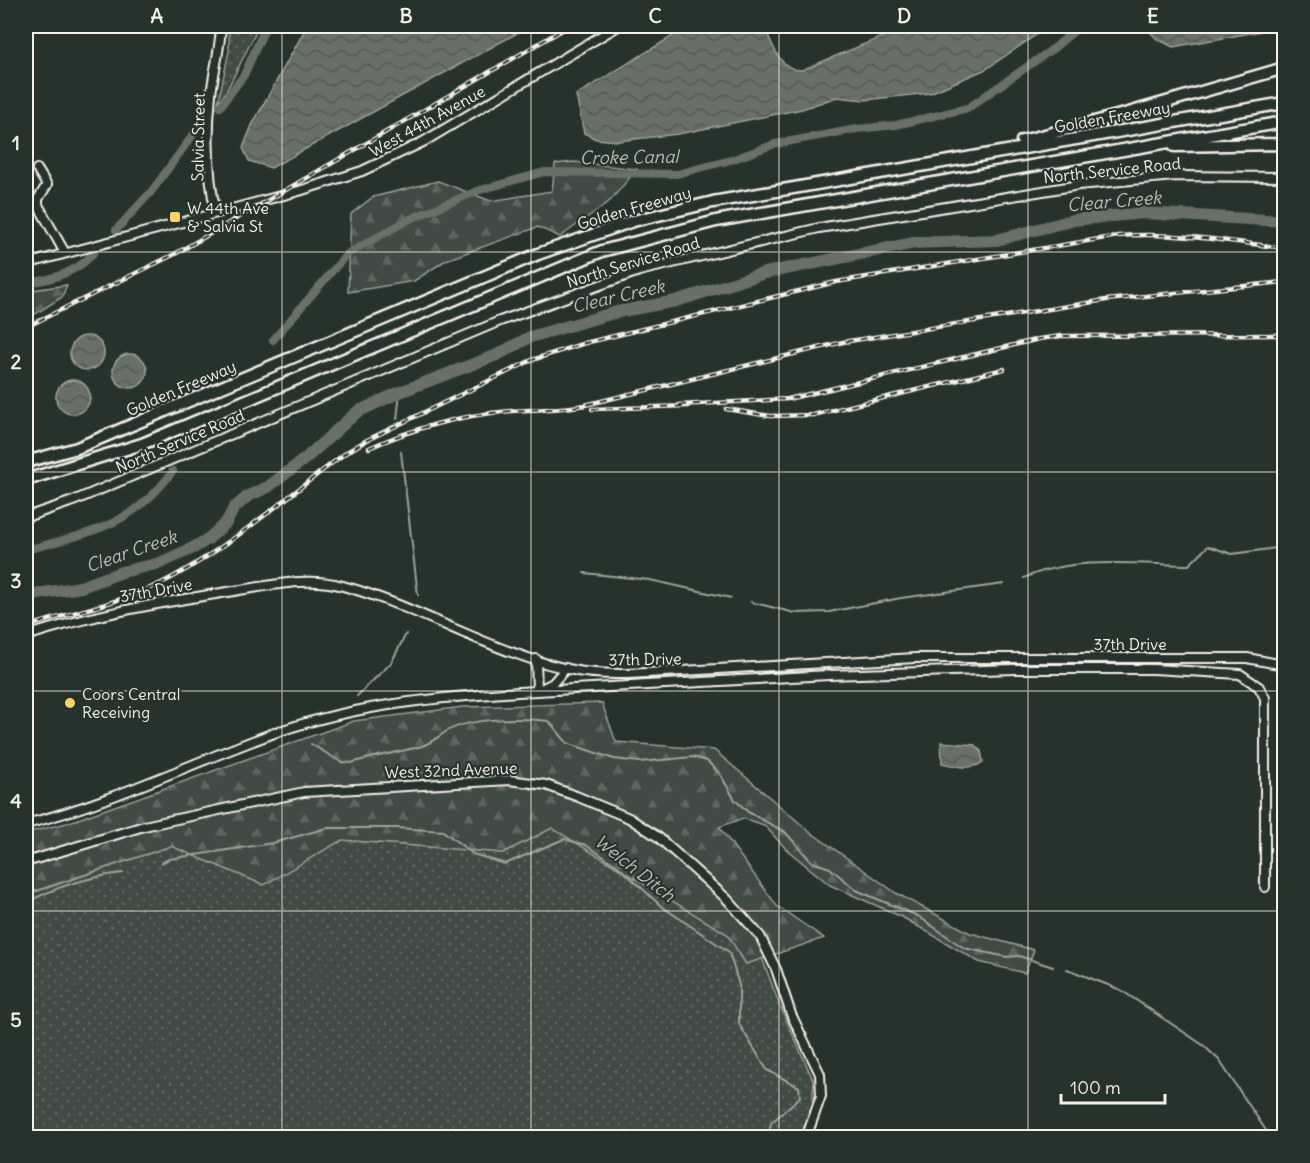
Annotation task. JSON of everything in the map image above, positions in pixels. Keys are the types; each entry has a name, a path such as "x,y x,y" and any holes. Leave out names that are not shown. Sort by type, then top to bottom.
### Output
{"highway":[{"path":"929,163 1132,112 1284,68"},
{"name":"Golden Freeway","path":"26,462 77,448 589,235 713,202 1284,103"},
{"name":"Golden Freeway","path":"26,480 142,444 602,251 716,221 1284,122"},
{"path":"1060,160 1188,145 1284,144"}],"street":[{"name":"Salvia Street","path":"216,213 208,159 211,98 219,56 220,26"},
{"name":"West 44th Avenue","path":"26,264 305,189 382,162 450,126 618,26"},
{"path":"37,169 47,185 38,199 38,205 65,253"},
{"name":"North Service Road","path":"26,517 73,501 500,321 639,271 819,228 1079,184 1194,175 1284,177"},
{"name":"37th Drive","path":"26,636 107,613 265,586 322,582 357,590 566,669 628,674 967,657 1247,658 1284,664"},
{"path":"536,659 537,691"},
{"path":"537,691 553,683 566,669"},
{"path":"26,825 122,794 259,739 327,718 441,697 829,675 1014,669 1153,669 1240,674 1259,687 1265,698 1265,887"},
{"name":"West 32nd Avenue","path":"26,862 144,826 304,792 509,780 546,785 566,792 629,818 658,837 727,899 760,936 776,969 791,1014 820,1074 821,1096 806,1137"}],"green space":[{"path":"229,26 259,26 226,92 218,103 229,51"},
{"path":"574,162 637,169 610,201 560,237 538,227 446,260 414,281 348,292 351,214 373,197 438,181 491,201 552,191 555,164"},
{"path":"67,285 62,297 26,320 26,291"},
{"path":"602,703 616,742 714,750 809,831 896,893 970,933 1034,950 1025,973 979,962 902,917 830,885 786,849 764,825 743,818 719,827 777,906 824,938 746,964 727,934 552,828 503,853 342,840 264,885 171,846 26,894 26,833 67,823 354,721 463,707"},
{"path":"552,828 728,934 746,964 762,958 780,1006 814,1082 812,1107 800,1138 26,1137 26,895 171,846 262,884 342,840 503,853"}],"water":[{"path":"307,26 530,26 271,168 249,161 243,148 252,125"},
{"path":"689,26 764,26 782,61 787,66 802,70 894,32 897,26 1049,26 986,69 930,93 864,100 837,97 802,109 678,134 618,141 596,139 584,133 576,95"},
{"path":"1144,26 1284,27 1173,47 1157,39"},
{"path":"87,336 99,341 104,353 99,365 87,370 75,365 70,353 75,341"},
{"path":"130,354 142,359 147,371 142,383 130,388 118,383 113,371 118,359"},
{"path":"73,380 85,385 90,397 85,409 73,414 61,409 56,397 61,385"},
{"path":"941,742 975,745 981,751 983,762 968,767 942,763"}],"waterway":[{"path":"220,107 244,75 266,26"},
{"name":"Croke Canal","path":"273,340 347,254 408,220 477,191 544,172 677,174 731,160 775,144 857,129 896,125 968,108 1054,48 1080,26"},
{"path":"116,230 151,192 201,124"},
{"name":"Clear Creek","path":"26,596 81,587 122,572 160,563 193,548 208,539 226,523 234,508 248,496 268,487 306,458 357,412 400,392 497,355 530,337 617,312 676,301 765,273 914,243 997,240 1073,220 1143,213 1284,221"},
{"path":"26,283 45,280 72,270 94,252"},
{"path":"397,419 400,392"},
{"path":"401,452 418,595"},
{"name":"Croke Canal","path":"26,550 90,532 125,516 141,505 173,471"},
{"path":"1024,578 1043,571 1084,564 1189,565 1208,546 1232,554 1284,547"},
{"path":"584,573 650,580 731,598"},
{"path":"751,602 795,613 829,612 901,598 1004,584"},
{"path":"357,696 391,663 406,634"},
{"path":"311,744 341,762 351,763 423,746 457,726 483,721 525,719 549,721 567,743 614,759 640,762 693,757 707,761 720,774 735,800 748,812 785,832 812,862 830,868 856,890 918,916 964,948 1007,957 1019,956 1053,967"},
{"name":"Welch Ditch","path":"161,863 169,859 273,843 327,828 443,831 473,854 505,864 564,839 586,845 619,867 661,906 729,952 739,985 739,1024 767,1070 799,1087 800,1097 771,1123 768,1138"},
{"name":"Welch Ditch","path":"26,903 73,883 123,873"},
{"path":"1067,969 1121,990 1203,1045 1219,1060 1271,1138"}],"railway":[{"path":"26,327 175,254 569,26"},
{"path":"26,627 119,600 156,586 196,564 240,534 347,452 367,440 532,360 585,343 836,282 1118,236 1181,236 1284,248"},
{"path":"369,448 403,434 456,419 492,413 585,405 843,342 1106,300 1284,282"},
{"path":"679,405 788,399 1039,339 1061,336 1284,335"},
{"path":"726,409 770,416 813,415 1004,369"},
{"path":"592,409 688,406"}],"place":[{"name":"W 44th Ave & Salvia St","path":"175,217"},
{"name":"Coors Central Receiving","path":"70,703"}]}
